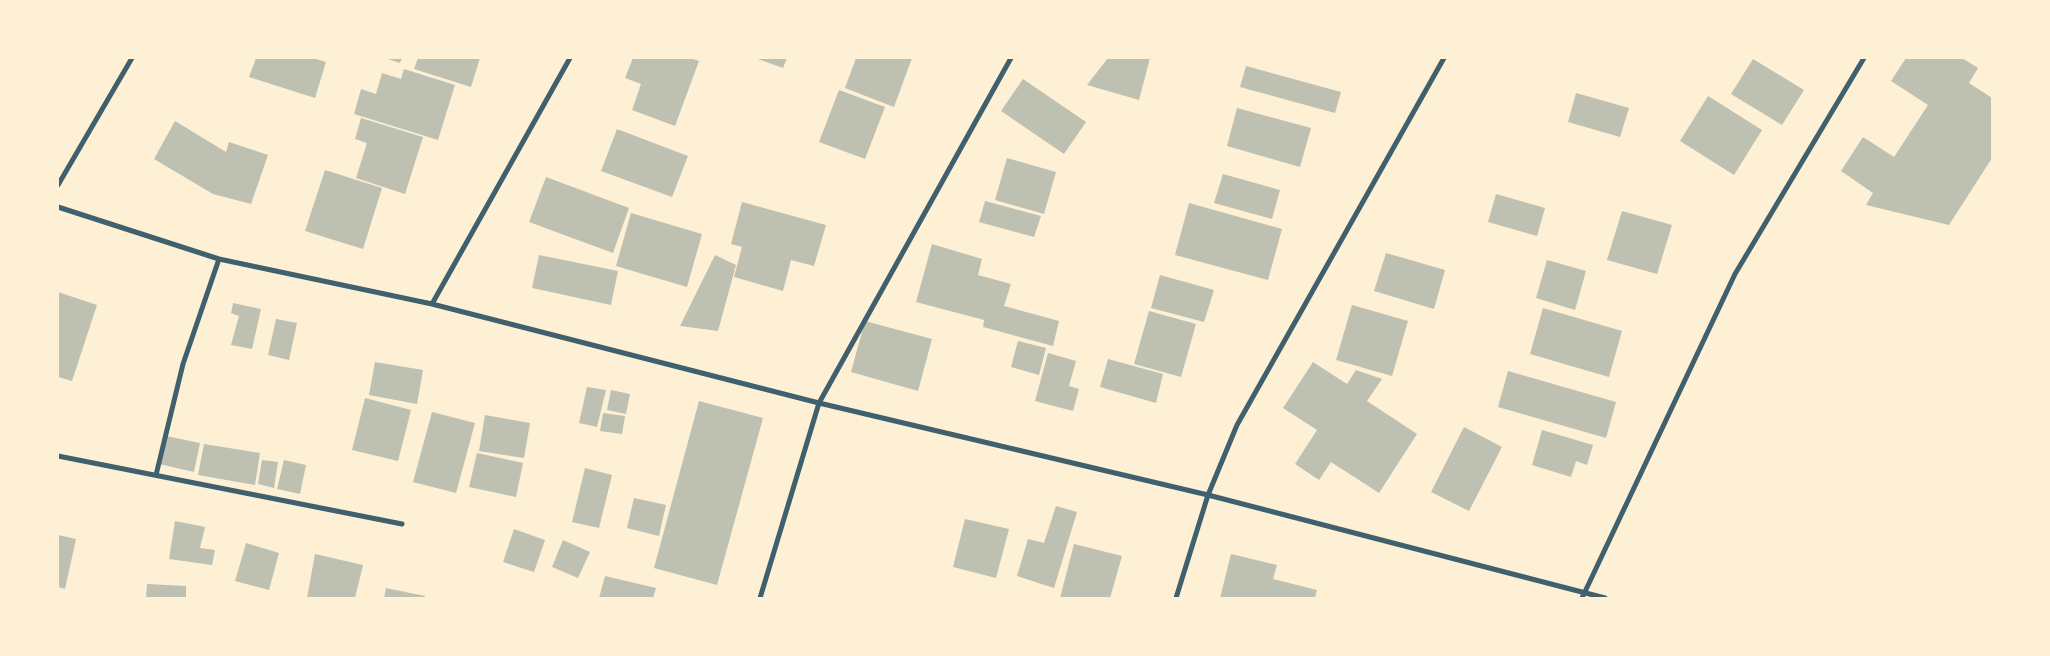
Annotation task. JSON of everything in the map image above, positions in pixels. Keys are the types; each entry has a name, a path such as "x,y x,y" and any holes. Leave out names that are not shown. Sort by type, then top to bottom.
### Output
{"street":[{"path":"58,185 132,58"},
{"path":"432,304 570,58"},
{"path":"760,598 819,403 1011,58"},
{"path":"1176,598 1208,495 1237,425 1444,58"},
{"path":"1583,596 1736,274 1864,58"},
{"path":"58,207 219,259 432,304 819,403 1208,495 1583,596 1605,598"},
{"path":"156,475 183,364 219,259"},
{"path":"58,456 402,524"}],"building":[{"path":"256,58 313,58 326,62 315,98 249,77"},
{"path":"385,58 402,58 400,63"},
{"path":"418,58 480,58 471,87 414,69"},
{"path":"633,58 690,58 699,61 675,126 632,110 641,84 625,78"},
{"path":"755,58 787,58 783,68"},
{"path":"856,58 912,58 894,107 845,88"},
{"path":"1108,58 1150,58 1139,100 1087,85"},
{"path":"1906,58 1962,58 1978,68 1969,83 1992,98 1992,158 1949,225 1866,205 1873,193 1841,171 1863,137 1894,157 1928,105 1891,81"},
{"path":"1753,59 1804,90 1782,125 1731,94"},
{"path":"1246,66 1341,92 1335,113 1240,87"},
{"path":"404,69 455,85 438,140 354,114 361,89 376,94 382,73 401,79"},
{"path":"1023,79 1086,122 1064,154 1001,111"},
{"path":"839,90 885,107 865,159 819,142"},
{"path":"1576,93 1629,108 1620,137 1568,122"},
{"path":"1708,96 1762,130 1734,175 1680,141"},
{"path":"1237,108 1311,128 1300,167 1227,146"},
{"path":"361,118 423,137 405,194 356,178 367,143 355,139"},
{"path":"175,121 226,152 229,142 268,155 251,204 213,194 154,159"},
{"path":"617,129 688,156 672,197 601,171"},
{"path":"1007,158 1056,172 1044,214 995,200"},
{"path":"325,170 382,188 363,249 305,231"},
{"path":"1223,174 1280,190 1272,219 1214,203"},
{"path":"546,177 629,208 613,253 529,222"},
{"path":"1496,194 1545,208 1537,236 1488,222"},
{"path":"985,201 1041,216 1034,237 979,222"},
{"path":"742,202 826,225 814,266 791,260 783,291 734,277 742,247 731,244"},
{"path":"1189,203 1282,229 1268,280 1175,255"},
{"path":"1622,211 1672,225 1657,274 1607,260"},
{"path":"631,213 702,234 687,287 616,266"},
{"path":"932,244 982,259 978,275 1011,284 1004,306 1059,321 1053,346 983,327 984,320 916,302"},
{"path":"1386,253 1445,270 1434,309 1374,291"},
{"path":"539,255 618,271 611,305 532,288"},
{"path":"715,255 736,265 718,331 680,326"},
{"path":"1547,260 1586,271 1575,310 1536,298"},
{"path":"1160,275 1214,290 1204,322 1151,308"},
{"path":"58,292 97,305 72,381 58,377"},
{"path":"233,303 261,309 252,349 231,345 239,316 231,313"},
{"path":"1352,305 1408,321 1392,376 1336,360"},
{"path":"1543,308 1622,331 1609,377 1530,354"},
{"path":"1149,311 1196,324 1181,377 1134,364"},
{"path":"276,319 297,323 289,360 268,355"},
{"path":"865,321 932,339 918,391 851,372"},
{"path":"1018,341 1046,348 1039,375 1011,367"},
{"path":"1048,353 1076,361 1069,386 1079,389 1073,411 1035,401"},
{"path":"1108,359 1163,374 1156,403 1100,387"},
{"path":"375,362 423,370 417,404 369,395"},
{"path":"1313,362 1347,384 1356,370 1382,379 1367,401 1417,434 1379,493 1331,462 1319,480 1295,464 1317,430 1283,408"},
{"path":"1508,371 1616,402 1606,438 1498,407"},
{"path":"587,387 606,390 597,427 579,423"},
{"path":"611,390 630,394 626,414 607,410"},
{"path":"365,398 411,410 398,461 352,450"},
{"path":"699,401 763,418 717,585 654,568"},
{"path":"432,412 475,423 456,493 413,482"},
{"path":"603,413 625,416 622,434 600,431"},
{"path":"485,415 530,423 524,458 479,451"},
{"path":"1464,427 1502,447 1469,511 1431,492"},
{"path":"1542,430 1593,445 1587,465 1576,461 1571,477 1532,465"},
{"path":"166,436 200,443 194,472 159,464"},
{"path":"204,444 260,453 255,485 198,475"},
{"path":"477,453 523,463 516,497 469,487"},
{"path":"262,460 278,462 274,488 258,484"},
{"path":"284,460 306,465 300,494 277,489"},
{"path":"585,468 612,475 599,528 572,522"},
{"path":"634,498 666,505 659,536 627,528"},
{"path":"1056,506 1077,512 1054,588 1017,576 1028,539 1044,543"},
{"path":"965,519 1009,529 996,578 953,567"},
{"path":"175,521 205,527 200,548 215,550 212,565 169,559"},
{"path":"514,529 545,540 534,572 503,562"},
{"path":"58,535 76,539 65,589 58,587"},
{"path":"563,540 590,552 578,578 552,567"},
{"path":"246,543 279,553 269,590 235,581"},
{"path":"1074,544 1122,556 1110,598 1060,598"},
{"path":"315,554 363,565 355,598 307,598"},
{"path":"1231,554 1277,565 1273,579 1317,590 1315,598 1220,598"},
{"path":"605,576 656,588 653,598 599,598"},
{"path":"147,584 186,586 186,598 146,598"},
{"path":"386,588 425,596 425,598 384,598"}]}
